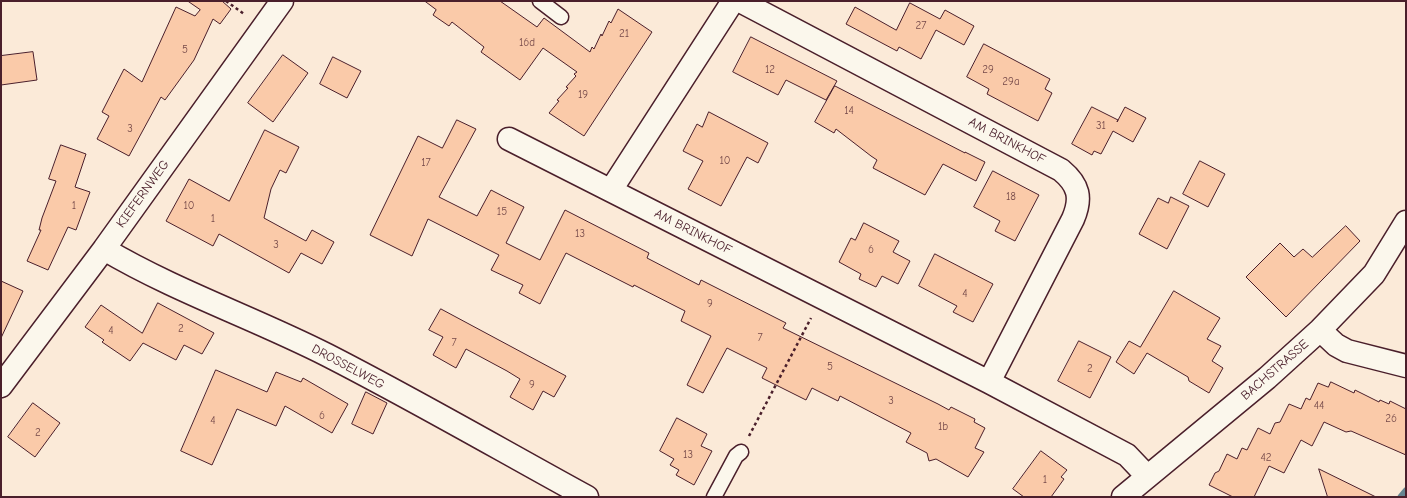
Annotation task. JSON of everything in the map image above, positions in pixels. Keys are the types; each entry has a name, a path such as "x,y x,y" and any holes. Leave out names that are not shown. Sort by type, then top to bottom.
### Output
{"street":[{"name":"KIEFERNWEG","path":"1,386 104,249 282,1"},
{"path":"612,190 733,1"},
{"name":"AM BRINKHOF","path":"740,1 1061,170 1072,180 1078,196 1078,206 1073,219 989,382"},
{"name":"AM BRINKHOF","path":"509,139 989,382 1127,455 1147,476"},
{"name":"BACHSTRASSE","path":"1123,497 1268,378 1320,330 1374,274 1406,222"},
{"name":"DROSSELWEG","path":"104,249 155,277 278,331 328,355 587,497"},
{"path":"1320,330 1336,345 1347,351 1406,366"}],"lane":[{"path":"540,1 561,17"},
{"path":"714,497 736,456 741,452"}],"path":[{"path":"741,452 821,298"}],"building":[{"path":"188,1 222,1 231,9 220,24 213,19 194,60 165,100 161,97 129,156 97,139 109,116 102,112 124,69 142,82 176,7 195,16 200,10"},
{"path":"425,1 500,1 537,27 544,18 590,52 592,47 594,49 601,34 602,36 609,21 611,23 618,9 652,32 584,136 549,113 559,101 557,100 568,88 566,87 576,76 574,74 577,72 543,48 520,80 481,52 484,47 452,22 449,26 433,15 436,10"},
{"path":"910,3 940,19 945,10 974,26 964,45 936,30 921,59 899,47 897,51 846,24 855,7 896,30"},
{"path":"751,37 837,81 826,100 786,80 778,95 733,72"},
{"path":"984,44 1050,79 1045,89 1052,93 1038,121 987,94 989,89 967,77"},
{"path":"33,52 37,80 1,85 1,56"},
{"path":"283,55 308,73 273,122 248,103"},
{"path":"333,57 361,71 347,98 320,84"},
{"path":"835,86 985,162 976,181 943,164 925,195 873,168 877,160 836,129 834,133 815,122"},
{"path":"1092,107 1118,120 1117,122 1125,107 1146,118 1133,142 1113,131 1101,154 1094,151 1092,155 1072,144"},
{"path":"709,112 768,143 758,163 747,157 721,206 688,189 703,161 683,151 697,124 702,127"},
{"path":"457,120 476,129 439,197 477,216 491,190 524,207 506,243 540,260 565,210 649,253 647,258 699,285 701,280 786,323 783,328 949,410 951,407 975,419 974,422 985,428 975,448 984,452 968,477 936,459 929,461 927,453 906,442 911,433 840,396 838,401 812,388 806,400 762,378 767,368 727,348 703,393 687,385 711,336 681,321 685,311 634,285 633,287 566,253 540,304 519,293 523,285 491,270 499,255 428,219 412,256 370,235 418,136 442,148"},
{"path":"265,130 299,147 286,173 280,170 271,189 264,218 306,241 312,230 334,242 322,264 301,253 289,273 219,234 213,246 166,221 189,179 229,201"},
{"path":"61,145 86,154 75,187 90,192 76,230 68,227 48,270 27,261 41,230 39,230 42,218 56,181 49,179"},
{"path":"1200,161 1225,174 1208,207 1183,194"},
{"path":"993,171 1039,195 1015,241 995,231 1000,221 974,207"},
{"path":"1171,197 1189,206 1167,249 1139,234 1158,198 1168,203"},
{"path":"864,223 899,241 893,252 910,261 898,284 882,276 876,287 859,279 861,274 839,262 851,238 855,240"},
{"path":"1346,226 1360,241 1286,317 1246,277 1280,243 1294,257 1303,249 1312,257"},
{"path":"935,254 993,284 973,322 953,312 957,306 919,286"},
{"path":"1,281 23,291 1,338"},
{"path":"1174,291 1220,318 1207,339 1221,346 1212,361 1223,368 1209,393 1189,381 1188,377 1147,353 1134,374 1116,362 1129,341 1140,347"},
{"path":"158,303 214,333 202,354 184,345 176,360 143,343 130,361 102,342 104,340 85,327 101,305 142,333"},
{"path":"441,309 566,376 554,397 543,391 533,410 510,397 520,379 507,371 466,349 456,368 433,355 443,337 429,330"},
{"path":"1079,341 1111,357 1090,398 1058,381"},
{"path":"216,370 267,392 276,372 301,382 303,378 348,404 332,433 285,406 276,426 237,409 212,465 181,451"},
{"path":"1331,382 1354,393 1355,390 1379,402 1380,400 1389,404 1390,401 1406,409 1406,455 1351,431 1346,432 1324,422 1312,446 1301,440 1284,473 1269,466 1254,497 1233,497 1209,485 1215,473 1219,471 1227,454 1237,459 1242,448 1247,450 1258,428 1270,434 1275,423 1280,422 1289,404 1301,409 1306,398 1310,400 1318,383 1328,387"},
{"path":"366,392 387,403 373,434 352,424"},
{"path":"33,403 60,423 35,457 8,437"},
{"path":"677,418 707,434 701,446 712,451 694,485 676,475 679,470 670,465 674,459 660,451"},
{"path":"1041,451 1067,470 1061,477 1064,479 1051,497 1024,497 1013,489"},
{"path":"1319,469 1376,497 1328,497"}],"waterway":[{"path":"1401,497 1406,491"}]}
